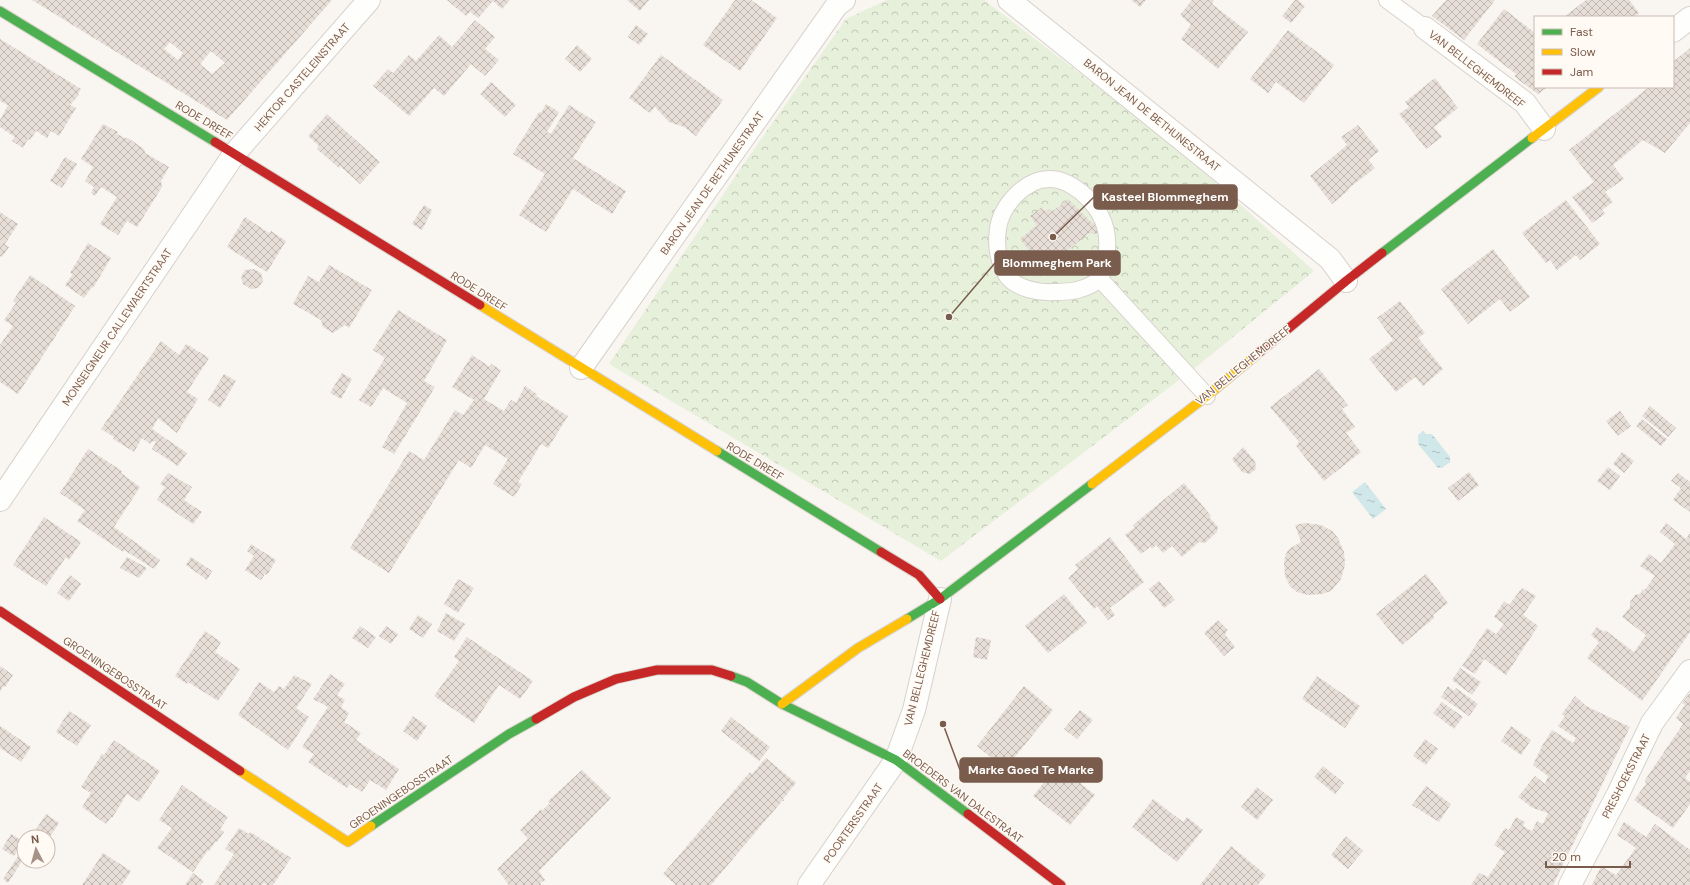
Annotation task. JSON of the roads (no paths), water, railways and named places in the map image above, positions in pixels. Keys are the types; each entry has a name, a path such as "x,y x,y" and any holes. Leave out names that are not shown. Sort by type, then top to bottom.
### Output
{"street":[{"name":"HEKTOR CASTELEINSTRAAT","path":"235,153 369,0"},
{"name":"BARON JEAN DE BETHUNESTRAAT","path":"581,368 836,5 844,0"},
{"name":"BARON JEAN DE BETHUNESTRAAT","path":"1009,0 1330,259 1346,280"},
{"name":"RODE DREEF","path":"0,11 235,153 581,368 919,575 940,599"},
{"path":"1674,29 1690,18"},
{"name":"VAN BELLEGHEMDREEF","path":"1425,28 1525,103 1544,129"},
{"name":"VAN BELLEGHEMDREEF","path":"782,704 858,648 940,599 1207,396 1346,280 1598,88"},
{"name":"MONSEIGNEUR CALLEWAERTSTRAAT","path":"0,500 235,153"},
{"name":"VAN BELLEGHEMDREEF","path":"896,760 914,710 940,599"},
{"name":"GROENINGEBOSSTRAAT","path":"0,611 348,842 509,734 574,697 616,679 657,670 712,670 748,682 782,704"},
{"name":"PRESHOEKSTRAAT","path":"1570,885 1618,794 1652,723 1690,672"},
{"name":"BROEDERS VAN DALESTRAAT","path":"782,704 896,760 923,778 1060,885"},
{"name":"POORTERSSTRAAT","path":"809,885 896,760"}],"lane":[{"path":"1387,0 1425,28"},
{"path":"1050,178 1065,182 1087,198 1100,213 1106,229 1107,260 1100,279 1090,287 1065,292 1045,293 1033,291 1019,285 1007,276 999,260 996,244 998,228 1003,213 1023,188 1035,182 1050,178"},
{"path":"1100,279 1207,396"}],"water":[{"path":"1423,431 1426,434 1432,434 1450,457 1450,462 1442,468 1438,468 1418,444 1418,435"},
{"path":"1365,482 1386,509 1373,519 1352,492"}],"place":[{"name":"Kasteel Blommeghem","path":"1053,237"},
{"name":"Blommeghem Park","path":"949,317"},
{"name":"Marke Goed Te Marke","path":"943,724"}]}
